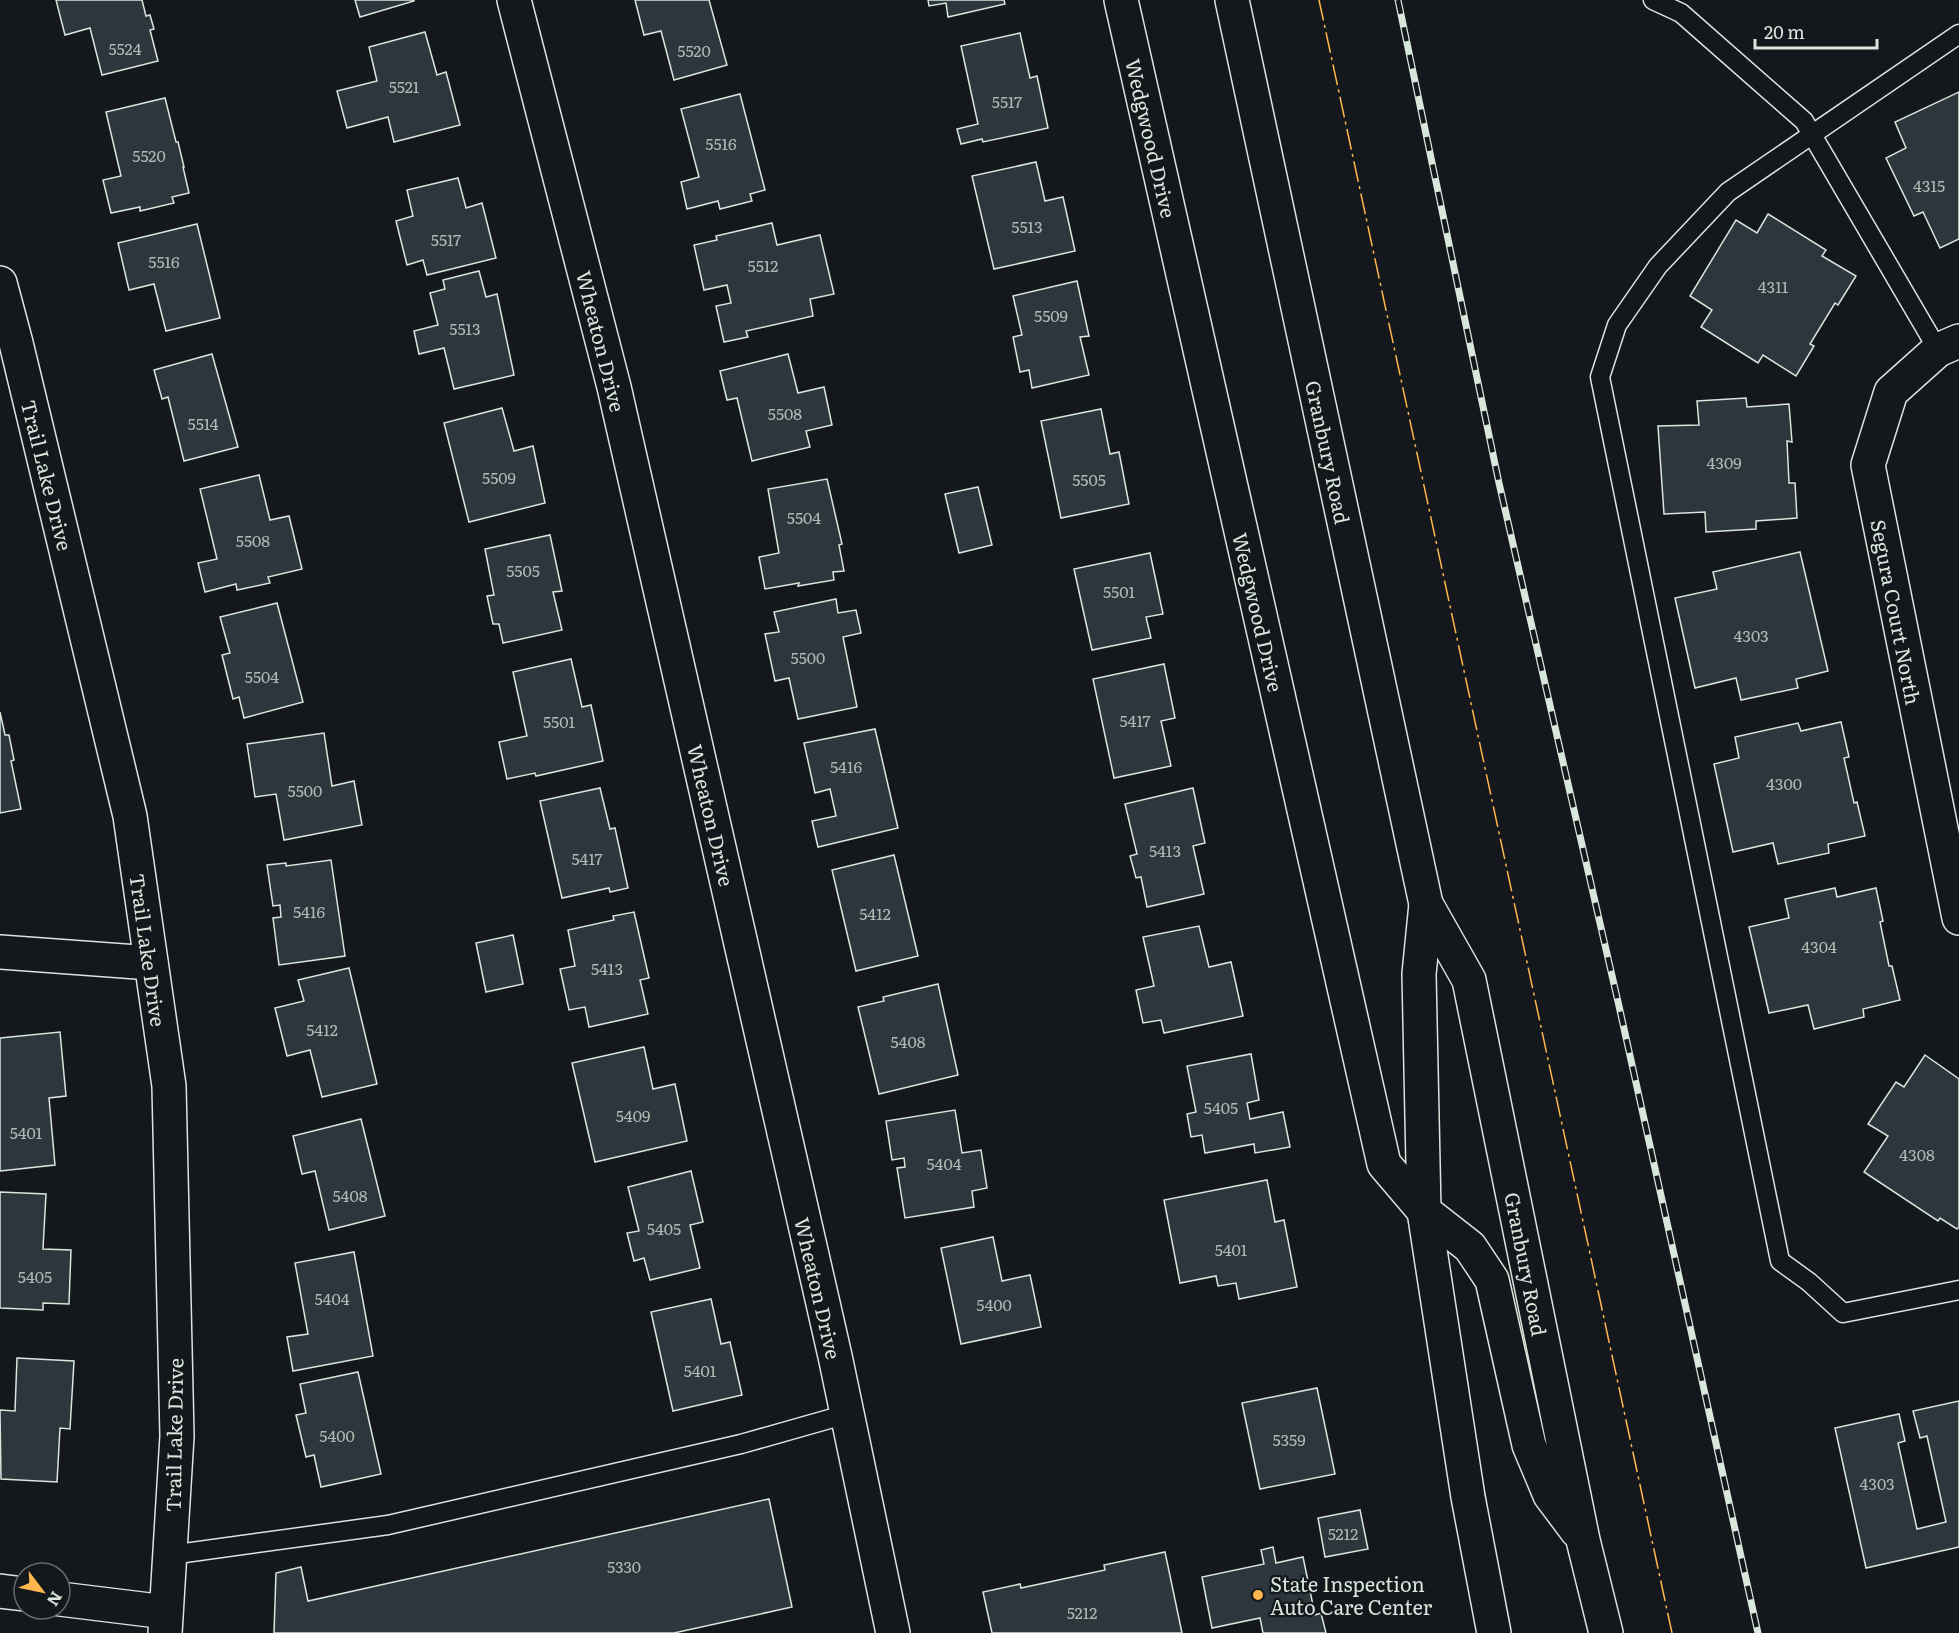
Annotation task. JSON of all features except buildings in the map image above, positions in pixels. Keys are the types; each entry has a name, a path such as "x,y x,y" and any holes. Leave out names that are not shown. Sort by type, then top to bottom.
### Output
{"street":[{"name":"Wheaton Drive","path":"514,0 614,387 847,1414 893,1633"},
{"name":"Wedgwood Drive","path":"1121,0 1384,1164 1424,1211 1470,1247 1492,1280 1529,1445 1550,1495 1583,1540"},
{"name":"Granbury Road","path":"1232,0 1426,904 1469,980 1583,1540 1606,1633"},
{"name":"Trail Lake Drive","path":"0,283 130,816 169,1086 177,1436 165,1623"},
{"name":"Segura Court North","path":"1949,345 1891,392 1868,465 1959,918"},
{"name":"Granbury Road","path":"1426,904 1419,974 1424,1211 1468,1497 1494,1633"},
{"path":"0,952 151,963"},
{"path":"72,1602 165,1623"}],"lane":[{"path":"1653,0 1679,7 1804,121 1949,345"},
{"path":"1959,34 1728,192 1658,266 1617,325 1600,377 1780,1262 1809,1282 1843,1313 1959,1290"},
{"path":"170,1555 388,1525 741,1444 847,1414"}],"railway":[{"path":"1398,0 1499,483 1619,1006 1758,1633"}],"power":[{"path":"1319,0 1672,1633"}],"place":[{"name":"State Inspection Auto Care Center","path":"1258,1595"}]}
